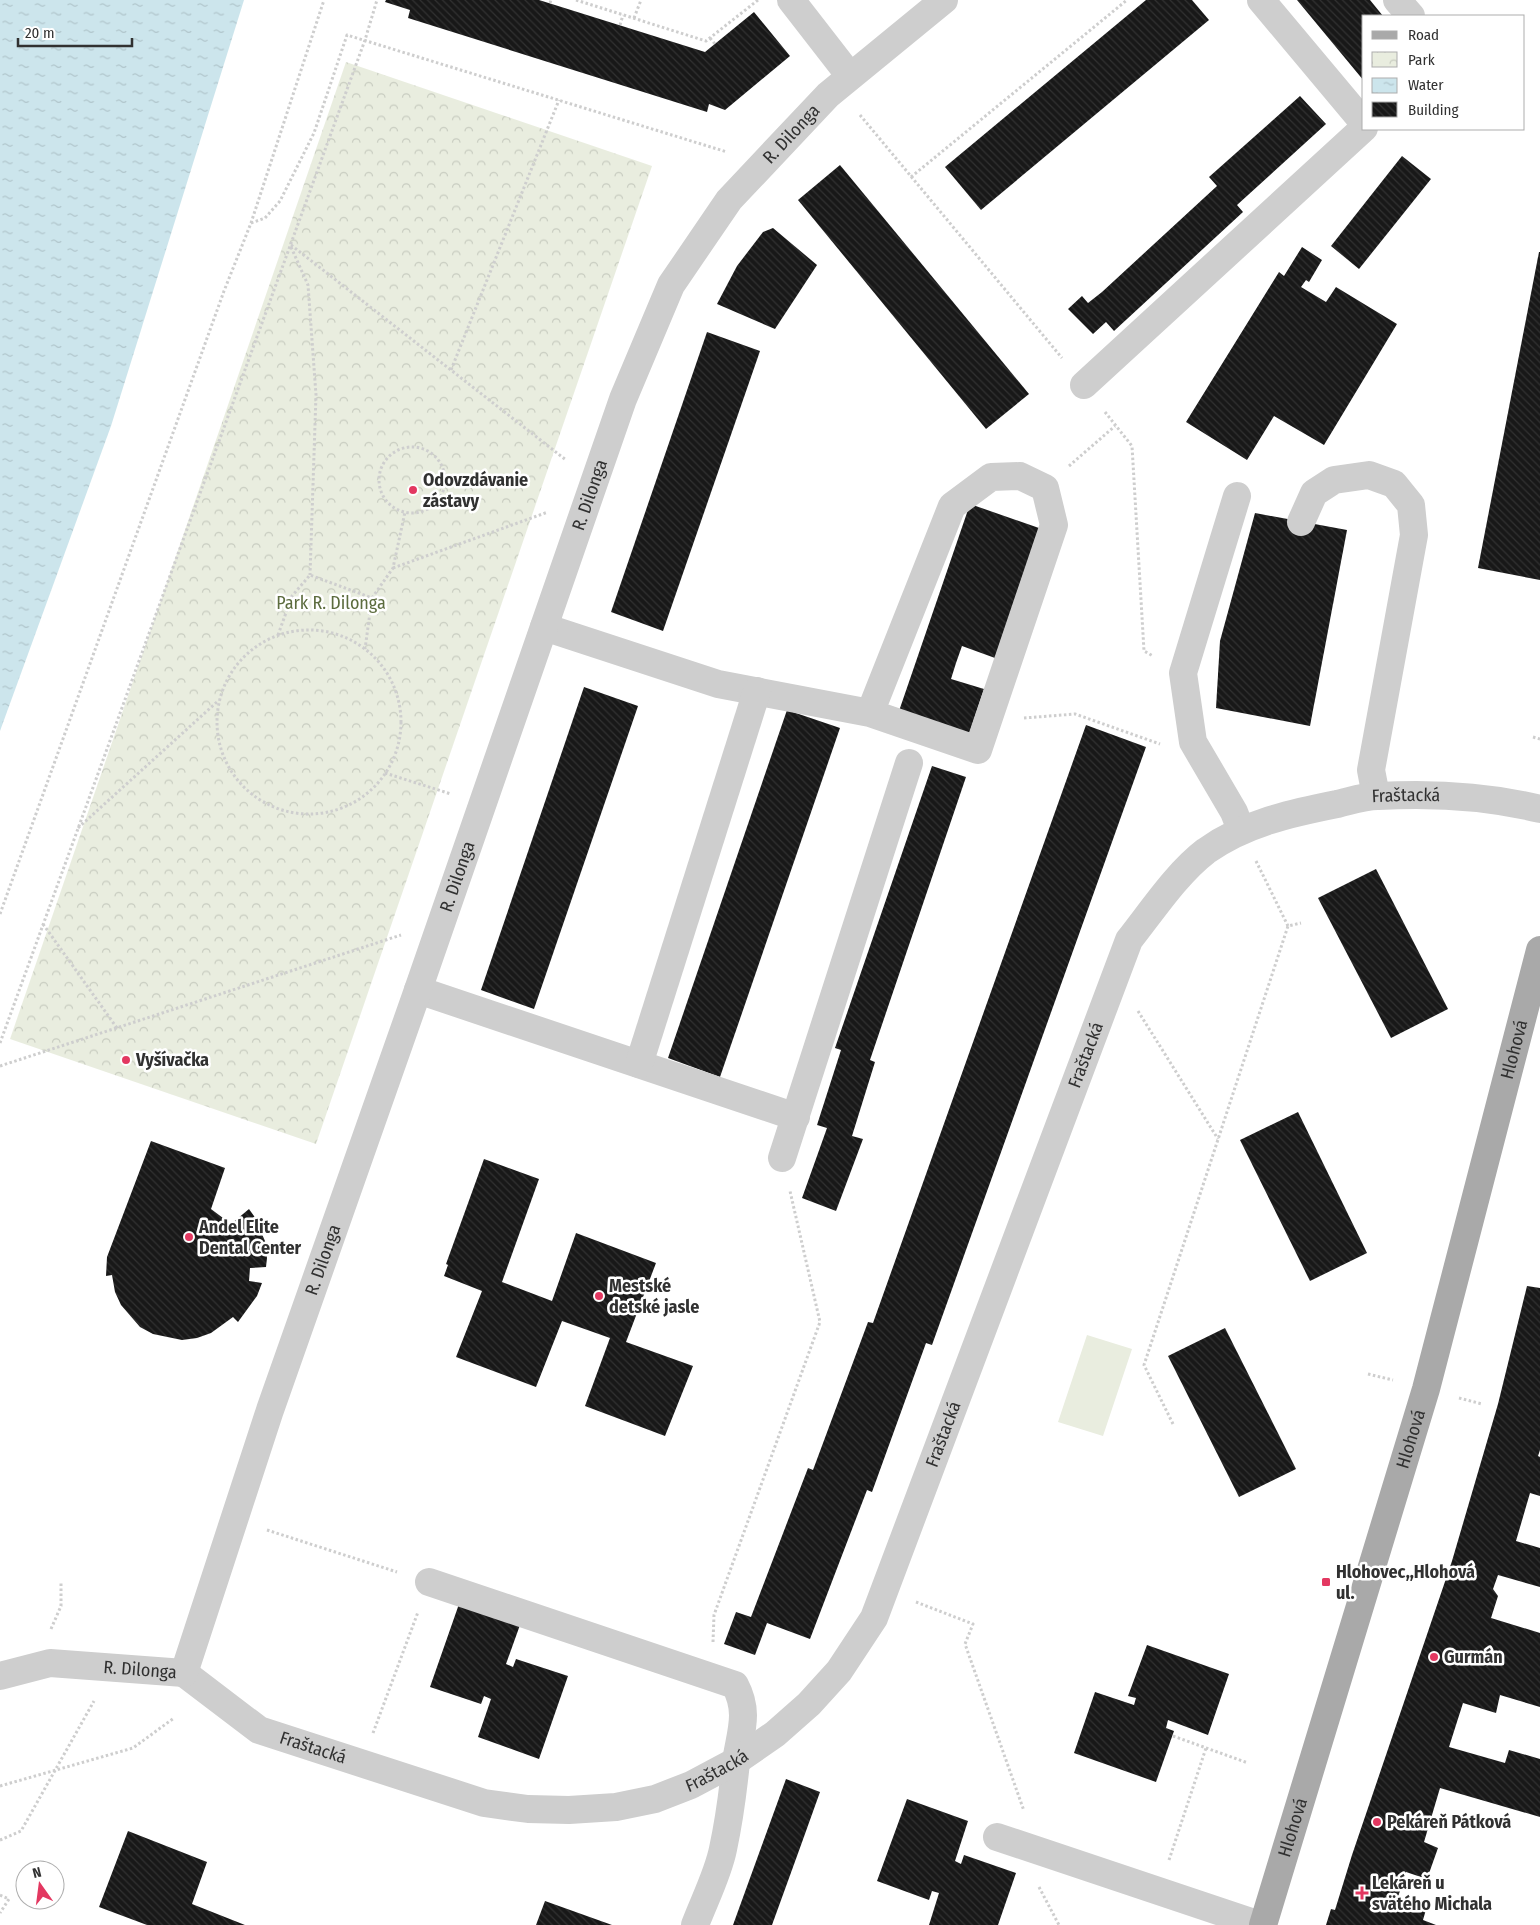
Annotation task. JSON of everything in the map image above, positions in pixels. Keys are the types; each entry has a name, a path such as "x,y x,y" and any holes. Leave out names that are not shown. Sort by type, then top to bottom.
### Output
{"main road":[{"name":"Hlohová","path":"1262,1925 1426,1389 1540,950"}],"street":[{"path":"791,0 850,76"},
{"name":"R. Dilonga","path":"0,1676 50,1663 184,1674 270,1410 623,399 671,285 728,200 828,95 944,0"},
{"path":"1261,0 1362,121"},
{"path":"1398,0 1410,15"},
{"path":"1084,385 1362,130"},
{"path":"1301,522 1314,493 1334,480 1370,475 1394,484 1411,505 1414,536 1371,770 1376,796"},
{"path":"544,627 718,684 870,713 978,750 1054,525 1044,488 1020,476 991,478 952,506 870,713"},
{"path":"1237,496 1183,673 1193,742 1234,812 1241,830"},
{"path":"639,1064 757,692"},
{"path":"782,1158 909,763"},
{"name":"Fraštacká","path":"184,1674 259,1730 484,1803 528,1810 616,1807 655,1799 691,1785 736,1761 775,1734 809,1704 839,1671 874,1618 1129,940 1184,872 1206,852 1241,830 1290,814 1376,796 1459,796 1513,802 1540,809"},
{"path":"418,990 796,1117"},
{"path":"429,1582 712,1678 735,1684 742,1697 744,1726 736,1761 734,1786 723,1851 695,1925"},
{"path":"997,1837 1262,1925"}],"path":[{"path":"0,914 224,291 251,223 324,0"},
{"path":"0,1043 291,245 365,40 377,0"},
{"path":"576,0 706,41 758,0"},
{"path":"634,18 641,0"},
{"path":"911,177 1128,0"},
{"path":"620,25 623,15"},
{"path":"251,223 265,218 280,201 314,133 347,35 764,163"},
{"path":"710,38 715,44"},
{"path":"451,370 559,100"},
{"path":"291,245 573,466"},
{"path":"278,635 292,596 310,575 316,395 308,285 291,245"},
{"path":"1044,488 1116,426"},
{"path":"402,448 423,449 440,462 444,478 442,494 435,503 426,509 416,512 404,512 386,501 381,492 380,471 385,461 402,448"},
{"path":"366,649 372,598 393,568 404,512"},
{"path":"393,568 549,512"},
{"path":"310,575 372,598"},
{"path":"308,630 338,634 366,649 387,671 399,698 402,729 395,758 378,784 354,803 326,814 295,814 266,805 242,786 225,761 217,731 219,701 231,673 251,650 278,635 308,630"},
{"path":"78,829 219,701"},
{"path":"988,720 1075,714 1159,744 1193,742"},
{"path":"1533,737 1540,739"},
{"path":"385,773 458,796"},
{"path":"1173,1424 1144,1365 1288,926 1241,830"},
{"path":"1288,926 1301,923"},
{"path":"43,924 117,1028"},
{"path":"0,1066 402,935"},
{"path":"1116,976 1218,1140"},
{"path":"712,1678 714,1615 820,1322 782,1158"},
{"path":"1368,1374 1393,1380"},
{"path":"1456,1397 1482,1404"},
{"path":"260,1528 429,1582 372,1736"},
{"path":"50,1630 61,1606 61,1581"},
{"path":"885,1590 972,1624 965,1644 1039,1851"},
{"path":"0,1840 21,1831 95,1700"},
{"path":"0,1786 133,1748 174,1718"},
{"path":"1173,1736 1248,1763"},
{"path":"1158,1891 1206,1748"},
{"path":"0,1895 9,1899 0,1913"}],"green space":[{"name":"Park R. Dilonga","path":"346,62 652,166 316,1144 10,1039"},
{"path":"1087,1335 1132,1349 1103,1436 1058,1422"}],"water":[{"path":"0,0 244,0 111,426 0,731"}],"building":[{"path":"386,0 539,0 705,52 754,12 790,56 725,110 709,104 707,112 408,18 410,10 385,2"},
{"path":"1146,0 1192,0 1209,20 981,210 945,167"},
{"path":"1297,0 1370,0 1382,15 1362,15 1362,79"},
{"path":"1300,96 1326,124 1237,205 1243,212 1114,331 1106,322 1093,334 1068,309 1082,296 1088,303 1102,292 1217,186 1209,177"},
{"path":"1402,156 1431,179 1359,269 1331,246"},
{"path":"840,165 1029,394 986,429 798,200"},
{"path":"773,228 817,265 775,329 717,304 737,266 763,232"},
{"path":"1302,247 1322,260 1309,282 1306,280 1301,287 1326,302 1336,287 1397,324 1324,445 1274,416 1247,460 1186,422 1279,272 1284,276"},
{"path":"1540,252 1540,580 1478,568"},
{"path":"707,332 760,351 663,631 611,612"},
{"path":"970,504 1039,528 995,658 962,646 956,663 951,679 984,689 969,734 899,711"},
{"path":"1255,513 1347,530 1310,726 1216,708 1220,641"},
{"path":"584,687 638,706 534,1009 481,990"},
{"path":"787,710 840,728 720,1077 668,1058"},
{"path":"1086,725 1146,747 932,1345 926,1343 872,1492 867,1490 810,1639 767,1623 755,1655 724,1644 736,1612 751,1617 808,1468 813,1470 868,1322 873,1323"},
{"path":"932,766 966,777 870,1060 875,1062 852,1136 863,1139 836,1211 802,1198 827,1128 817,1125 841,1050 835,1048"},
{"path":"1376,869 1448,1009 1391,1038 1318,898"},
{"path":"1298,1112 1367,1253 1310,1281 1240,1140"},
{"name":"Andel Elite Dental Center","path":"151,1141 225,1168 211,1209 231,1224 249,1209 265,1241 266,1267 250,1268 249,1281 262,1283 257,1296 238,1322 233,1317 211,1333 197,1338 182,1340 153,1334 140,1327 121,1305 115,1292 112,1275 106,1276 107,1257"},
{"name":"Mestské detské jasle","path":"484,1159 539,1179 502,1282 552,1301 576,1233 656,1263 626,1342 693,1366 665,1436 585,1406 610,1338 562,1321 536,1387 456,1357 482,1291 444,1276 448,1265 446,1264"},
{"path":"1527,1286 1540,1288 1540,1450 1538,1456 1540,1457 1540,1496 1530,1493 1516,1541 1540,1548 1540,1587 1498,1575 1493,1589 1498,1596 1491,1618 1540,1633 1540,1707 1500,1695 1496,1713 1463,1703 1449,1747 1505,1763 1509,1750 1540,1759 1540,1817 1440,1788 1424,1842 1438,1848 1427,1879 1406,1872 1398,1897 1417,1902 1416,1907 1424,1908 1427,1906 1423,1920 1436,1925 1326,1925 1331,1909 1335,1910 1452,1561 1498,1404"},
{"path":"1225,1328 1296,1469 1239,1497 1168,1356"},
{"path":"459,1604 520,1625 506,1664 513,1667 516,1659 568,1676 539,1759 478,1737 491,1699 484,1696 481,1704 430,1687"},
{"path":"1147,1645 1229,1674 1208,1735 1168,1720 1166,1728 1174,1731 1156,1782 1074,1753 1095,1692 1134,1705 1136,1698 1128,1696"},
{"path":"786,1779 820,1792 772,1925 733,1925"},
{"path":"907,1799 968,1821 955,1861 961,1864 964,1855 1016,1873 998,1925 929,1925 939,1893 932,1891 929,1900 877,1881"},
{"path":"128,1831 207,1862 192,1904 245,1925 147,1925 99,1907"},
{"path":"545,1901 612,1925 536,1925"}],"place":[{"name":"Odovzdávanie zástavy","path":"413,490"},
{"name":"Vyšívačka","path":"126,1060"},
{"name":"Andel Elite Dental Center","path":"189,1237"},
{"name":"Mestské detské jasle","path":"599,1296"},
{"name":"Hlohovec,,Hlohová ul.","path":"1326,1582"},
{"name":"Gurmán","path":"1434,1657"},
{"name":"Pekáreň Pátková","path":"1377,1822"},
{"name":"Lekáreň u svätého Michala","path":"1362,1893"}]}
